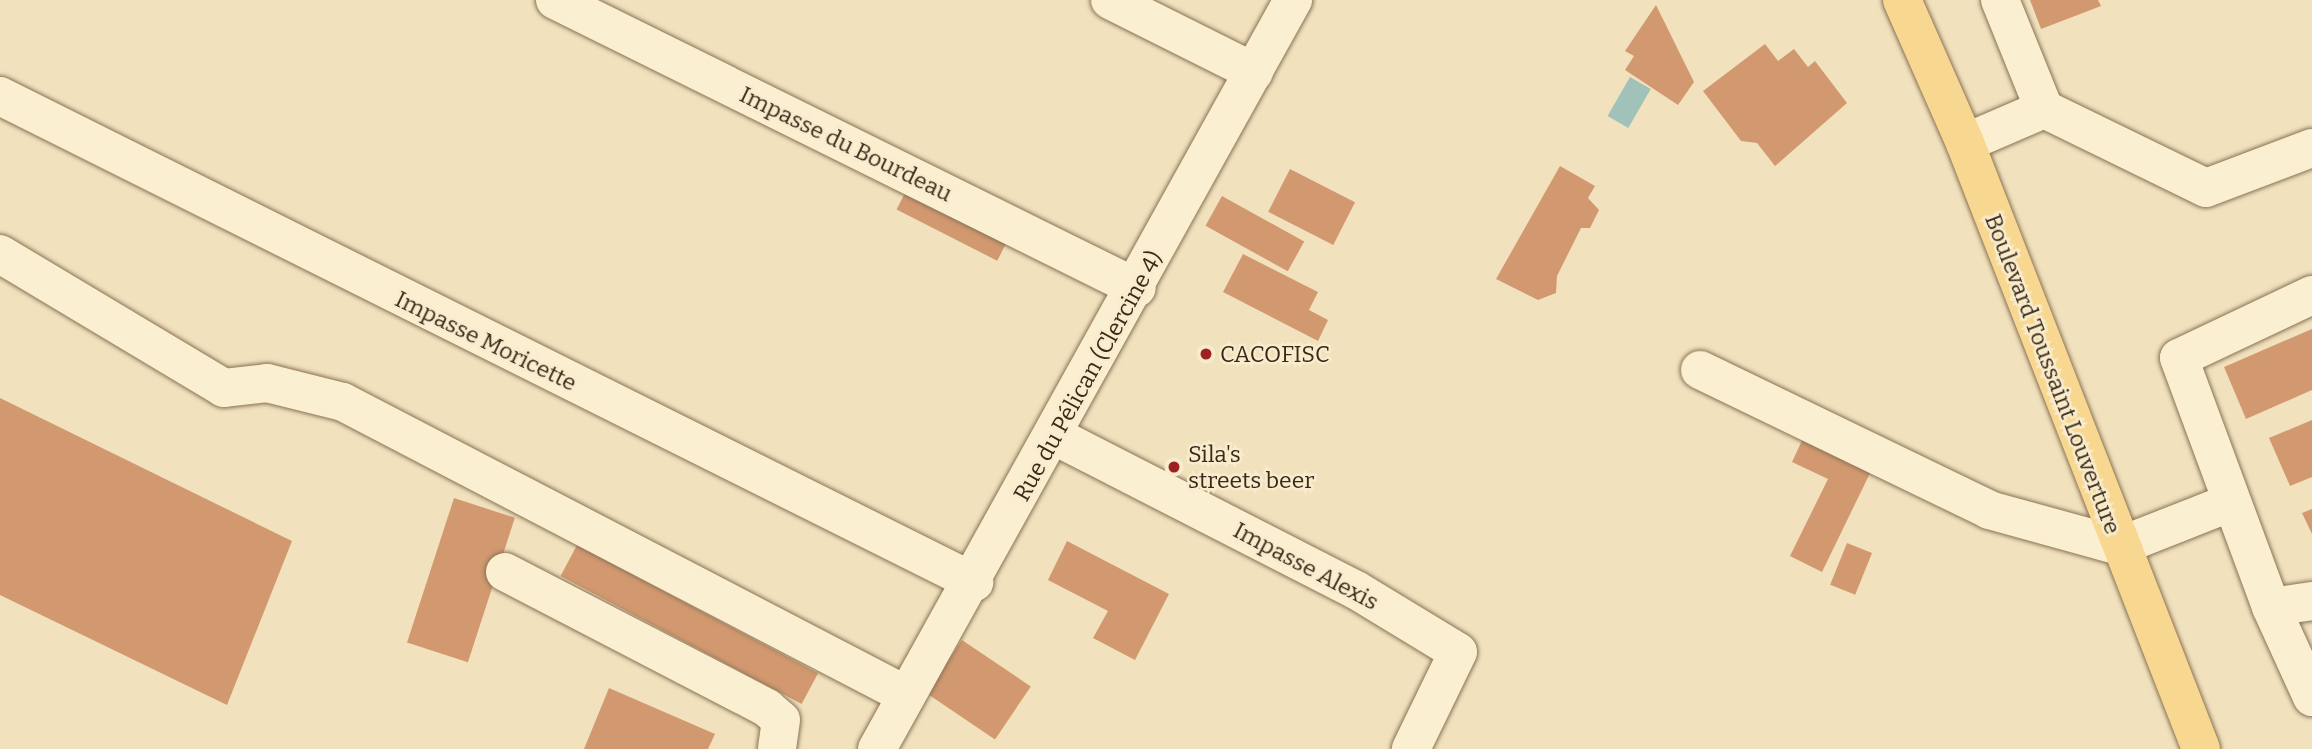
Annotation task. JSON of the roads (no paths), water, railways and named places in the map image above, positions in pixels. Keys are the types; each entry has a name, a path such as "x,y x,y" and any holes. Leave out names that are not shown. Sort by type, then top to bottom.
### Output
{"main road":[{"name":"Boulevard Toussaint Louverture","path":"1902,0 1965,143 2201,749"}],"street":[{"name":"Impasse du Bourdeau","path":"555,0 1137,288"},
{"path":"1110,0 1254,72"},
{"name":"Rue du Pélican (Clercine 4)","path":"877,749 974,582 1293,0"},
{"path":"2000,0 2044,109 2206,188 2312,148"},
{"name":"Impasse Moricette","path":"0,96 974,582"},
{"path":"1965,143 2044,109"},
{"path":"0,254 224,388 267,383 343,402 906,695"},
{"path":"2312,295 2179,358 2229,503 2271,607 2312,697"},
{"path":"1700,370 1989,510 2120,546 2229,503"},
{"name":"Impasse Alexis","path":"1055,436 1356,590 1458,652 1412,749"},
{"path":"505,572 767,708 781,720 777,749"},
{"path":"2271,607 2312,601"}],"water":[{"path":"1630,77 1651,89 1628,128 1608,116"}],"place":[{"name":"CACOFISC","path":"1206,354"},
{"name":"Sila's streets beer","path":"1174,467"}]}
